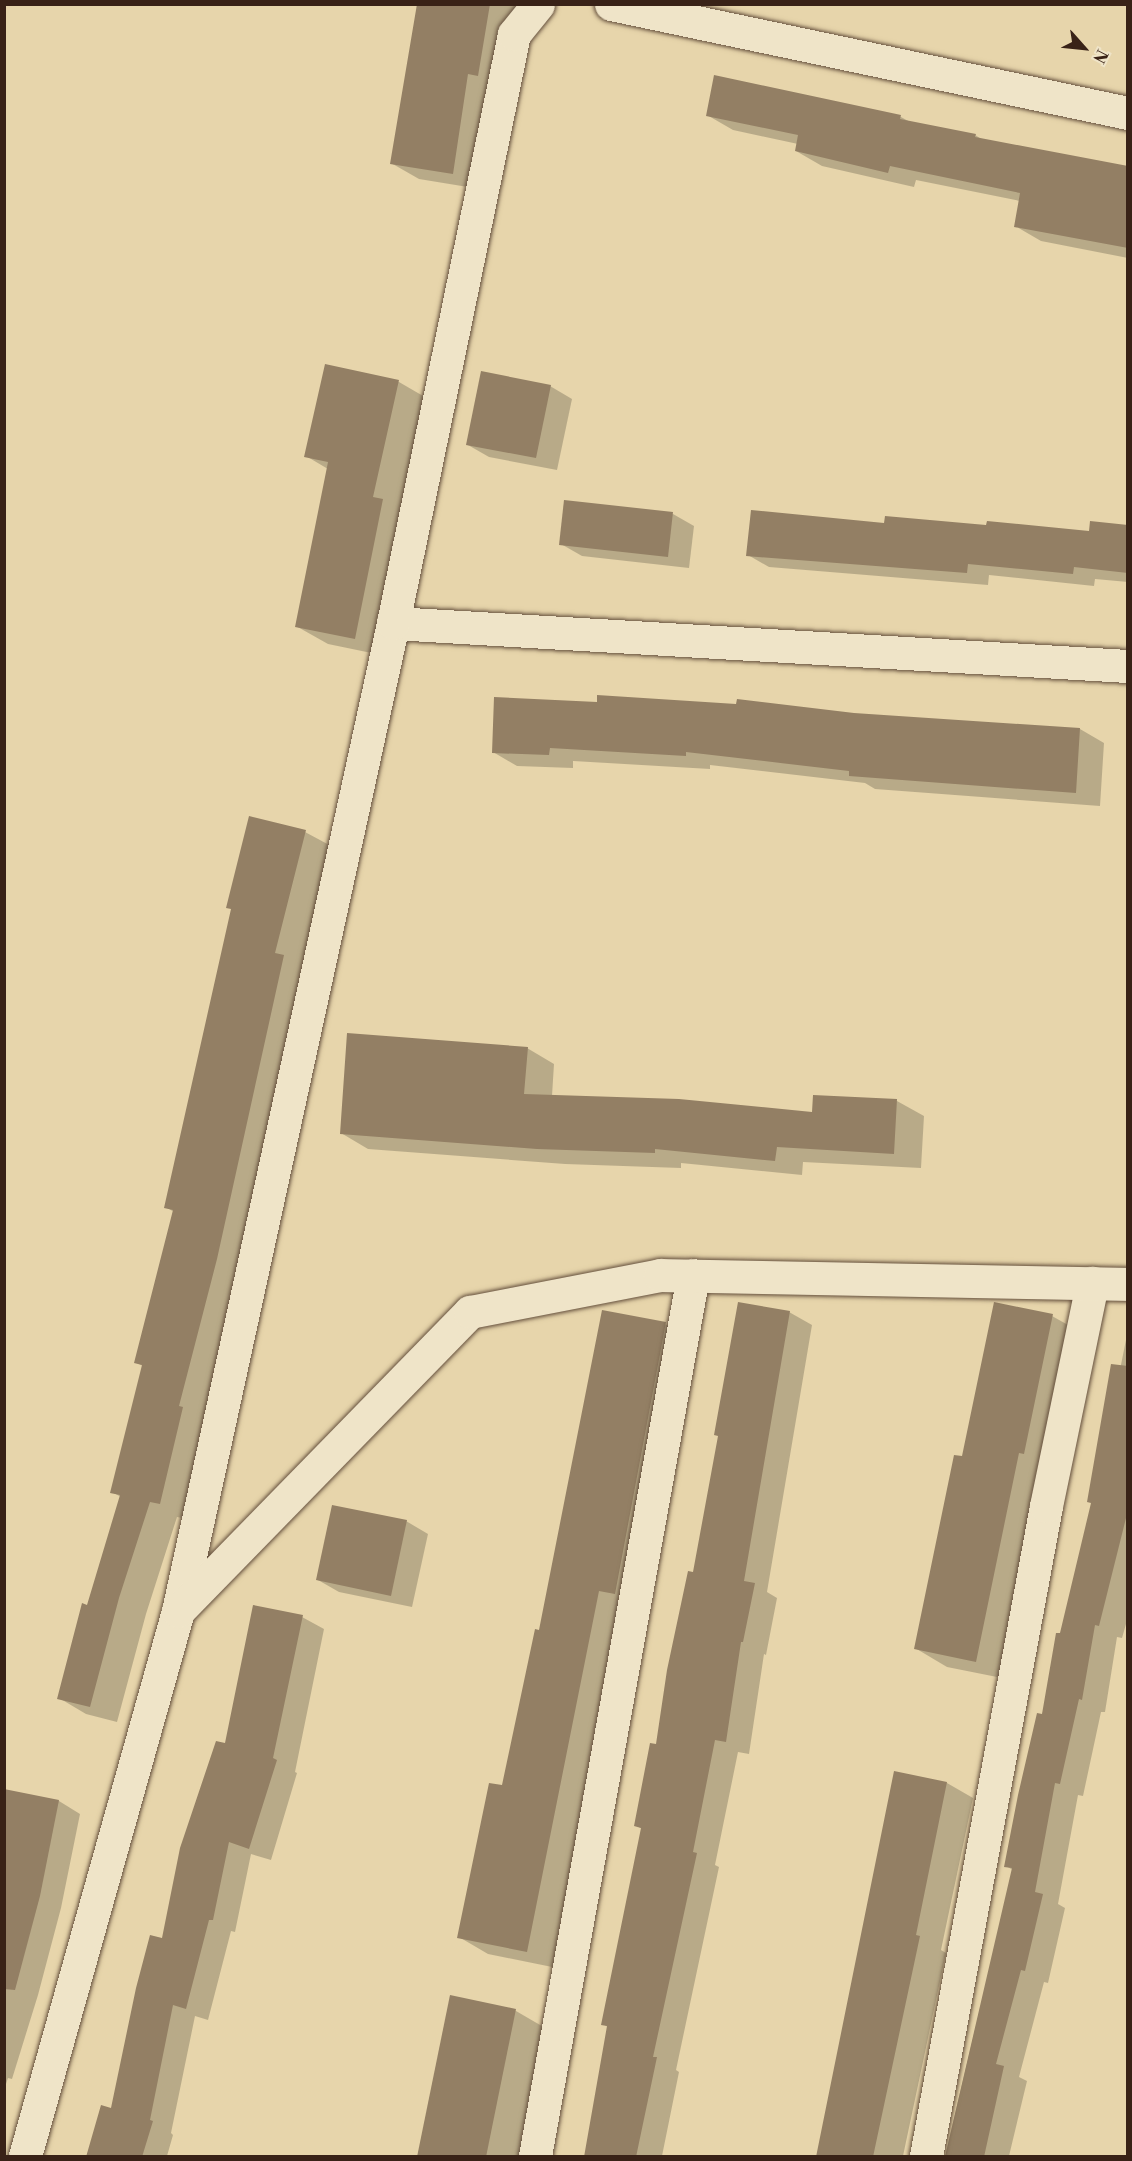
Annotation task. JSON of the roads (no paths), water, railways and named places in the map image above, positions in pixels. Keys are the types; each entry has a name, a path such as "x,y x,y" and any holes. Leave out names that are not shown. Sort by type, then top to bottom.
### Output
{"street":[{"path":"25,2157 178,1611 393,623 513,34 538,4"},
{"path":"611,4 1128,113"},
{"path":"393,623 1128,666"},
{"path":"178,1611 470,1312 660,1275 1128,1284"},
{"path":"535,2157 693,1275"},
{"path":"926,2157 1044,1518 1092,1283"}]}
